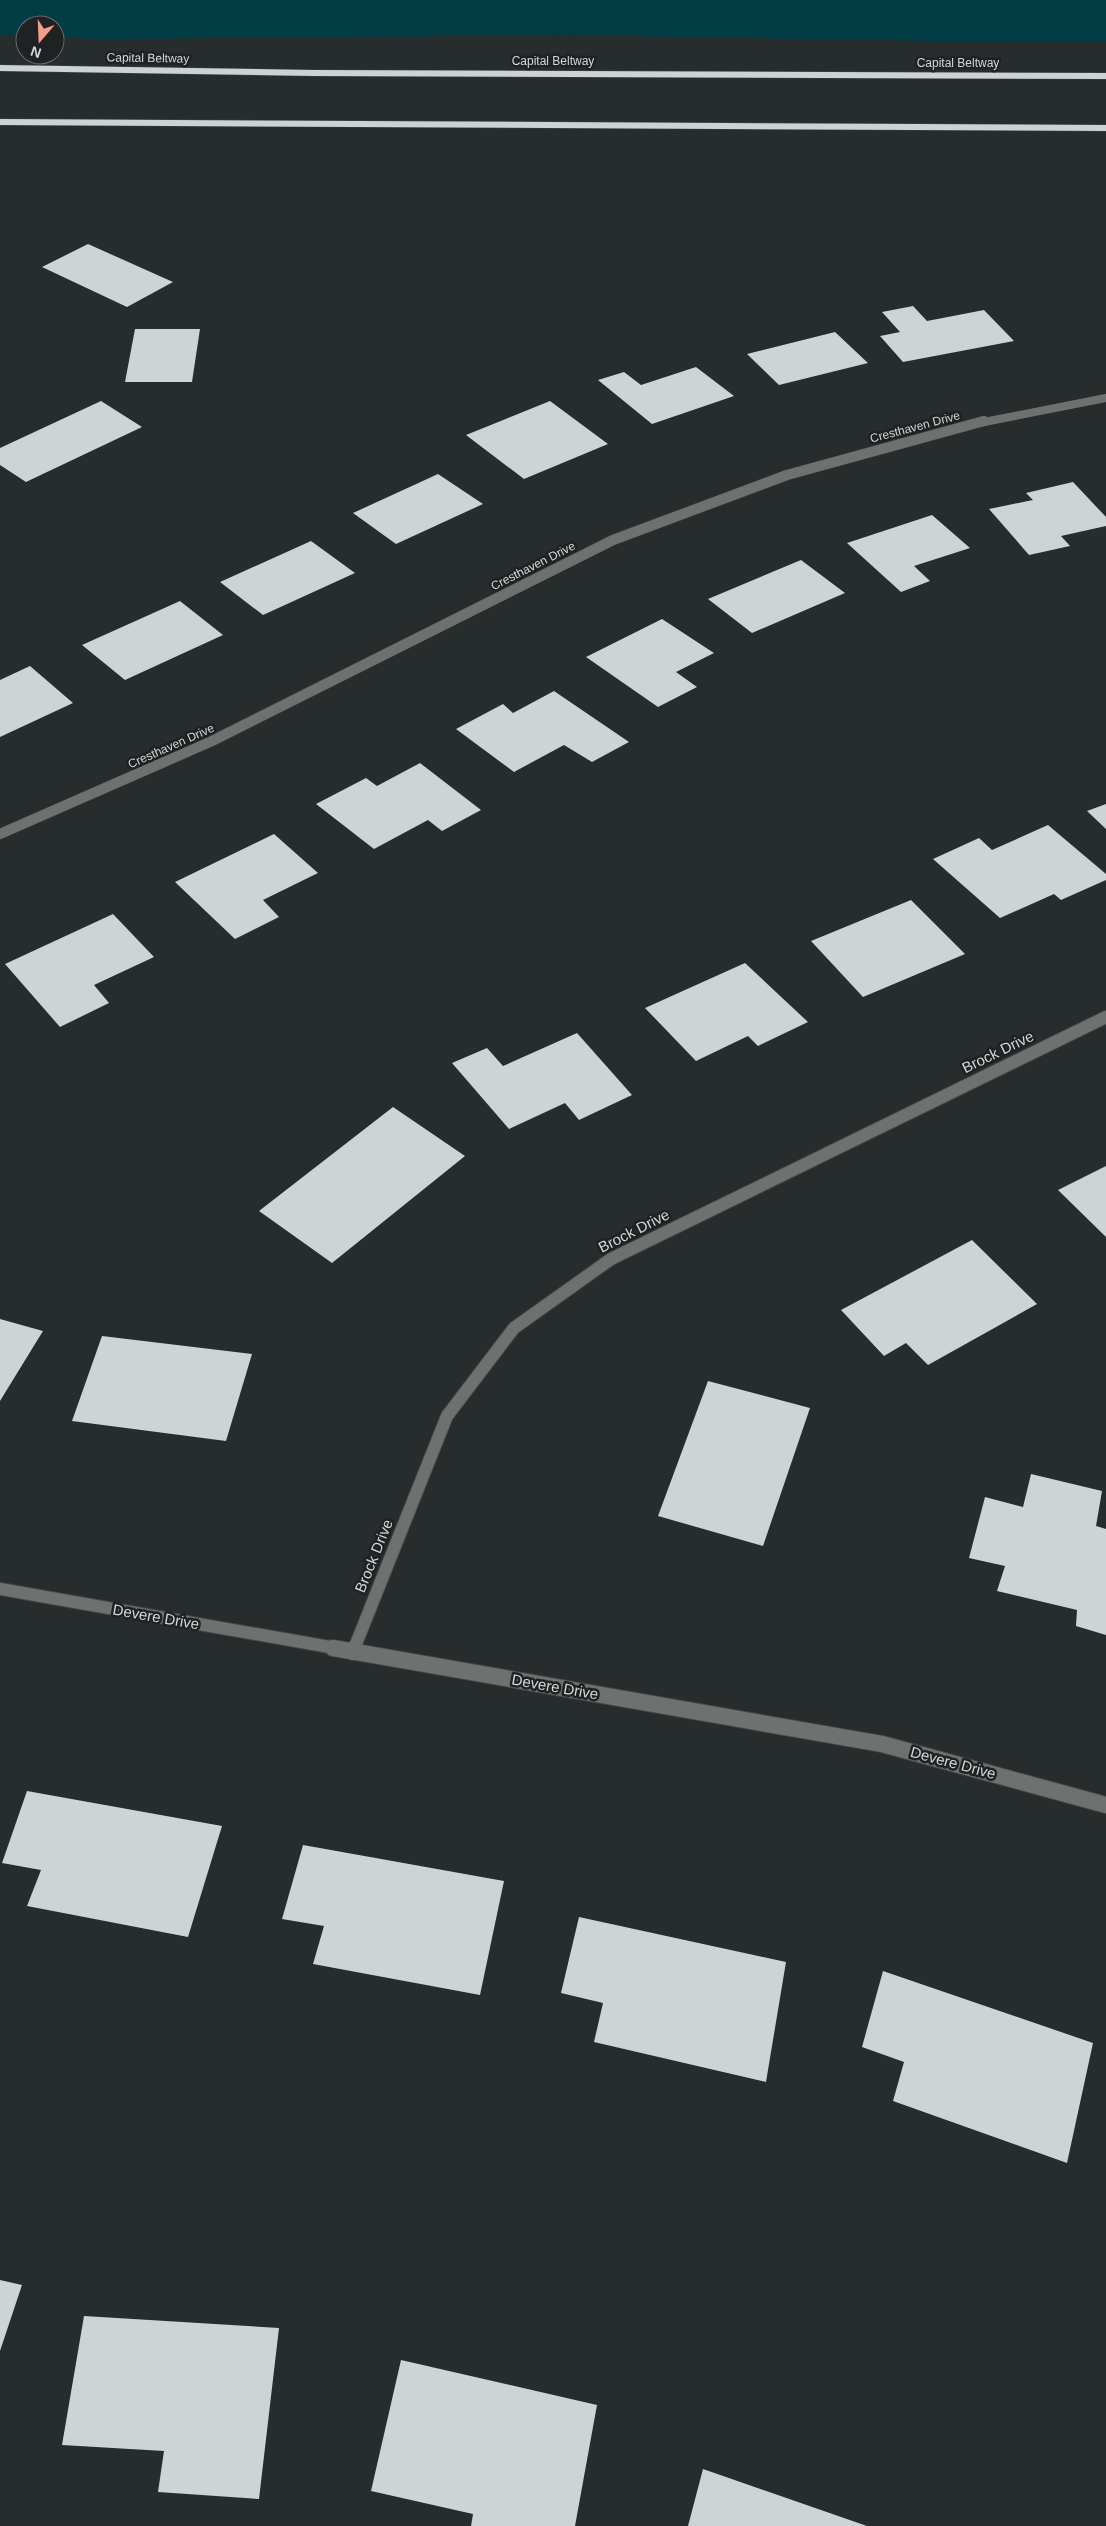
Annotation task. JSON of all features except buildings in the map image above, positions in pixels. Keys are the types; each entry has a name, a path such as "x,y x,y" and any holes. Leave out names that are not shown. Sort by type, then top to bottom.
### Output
{"highway":[{"name":"Capital Beltway","path":"0,68 314,73 1106,76"},
{"path":"0,122 1106,128"}],"street":[{"name":"Cresthaven Drive","path":"0,834 212,741 613,540 787,475 985,421 1106,398"},
{"name":"Brock Drive","path":"353,1652 447,1416 514,1328 611,1259 1106,1017"},
{"name":"Devere Drive","path":"0,1589 882,1744 1106,1805"}],"shaded area":[{"path":"0,0 1106,0 1106,41 1004,42 564,35 102,39 65,37 65,15 15,15 15,36 0,35"}]}
